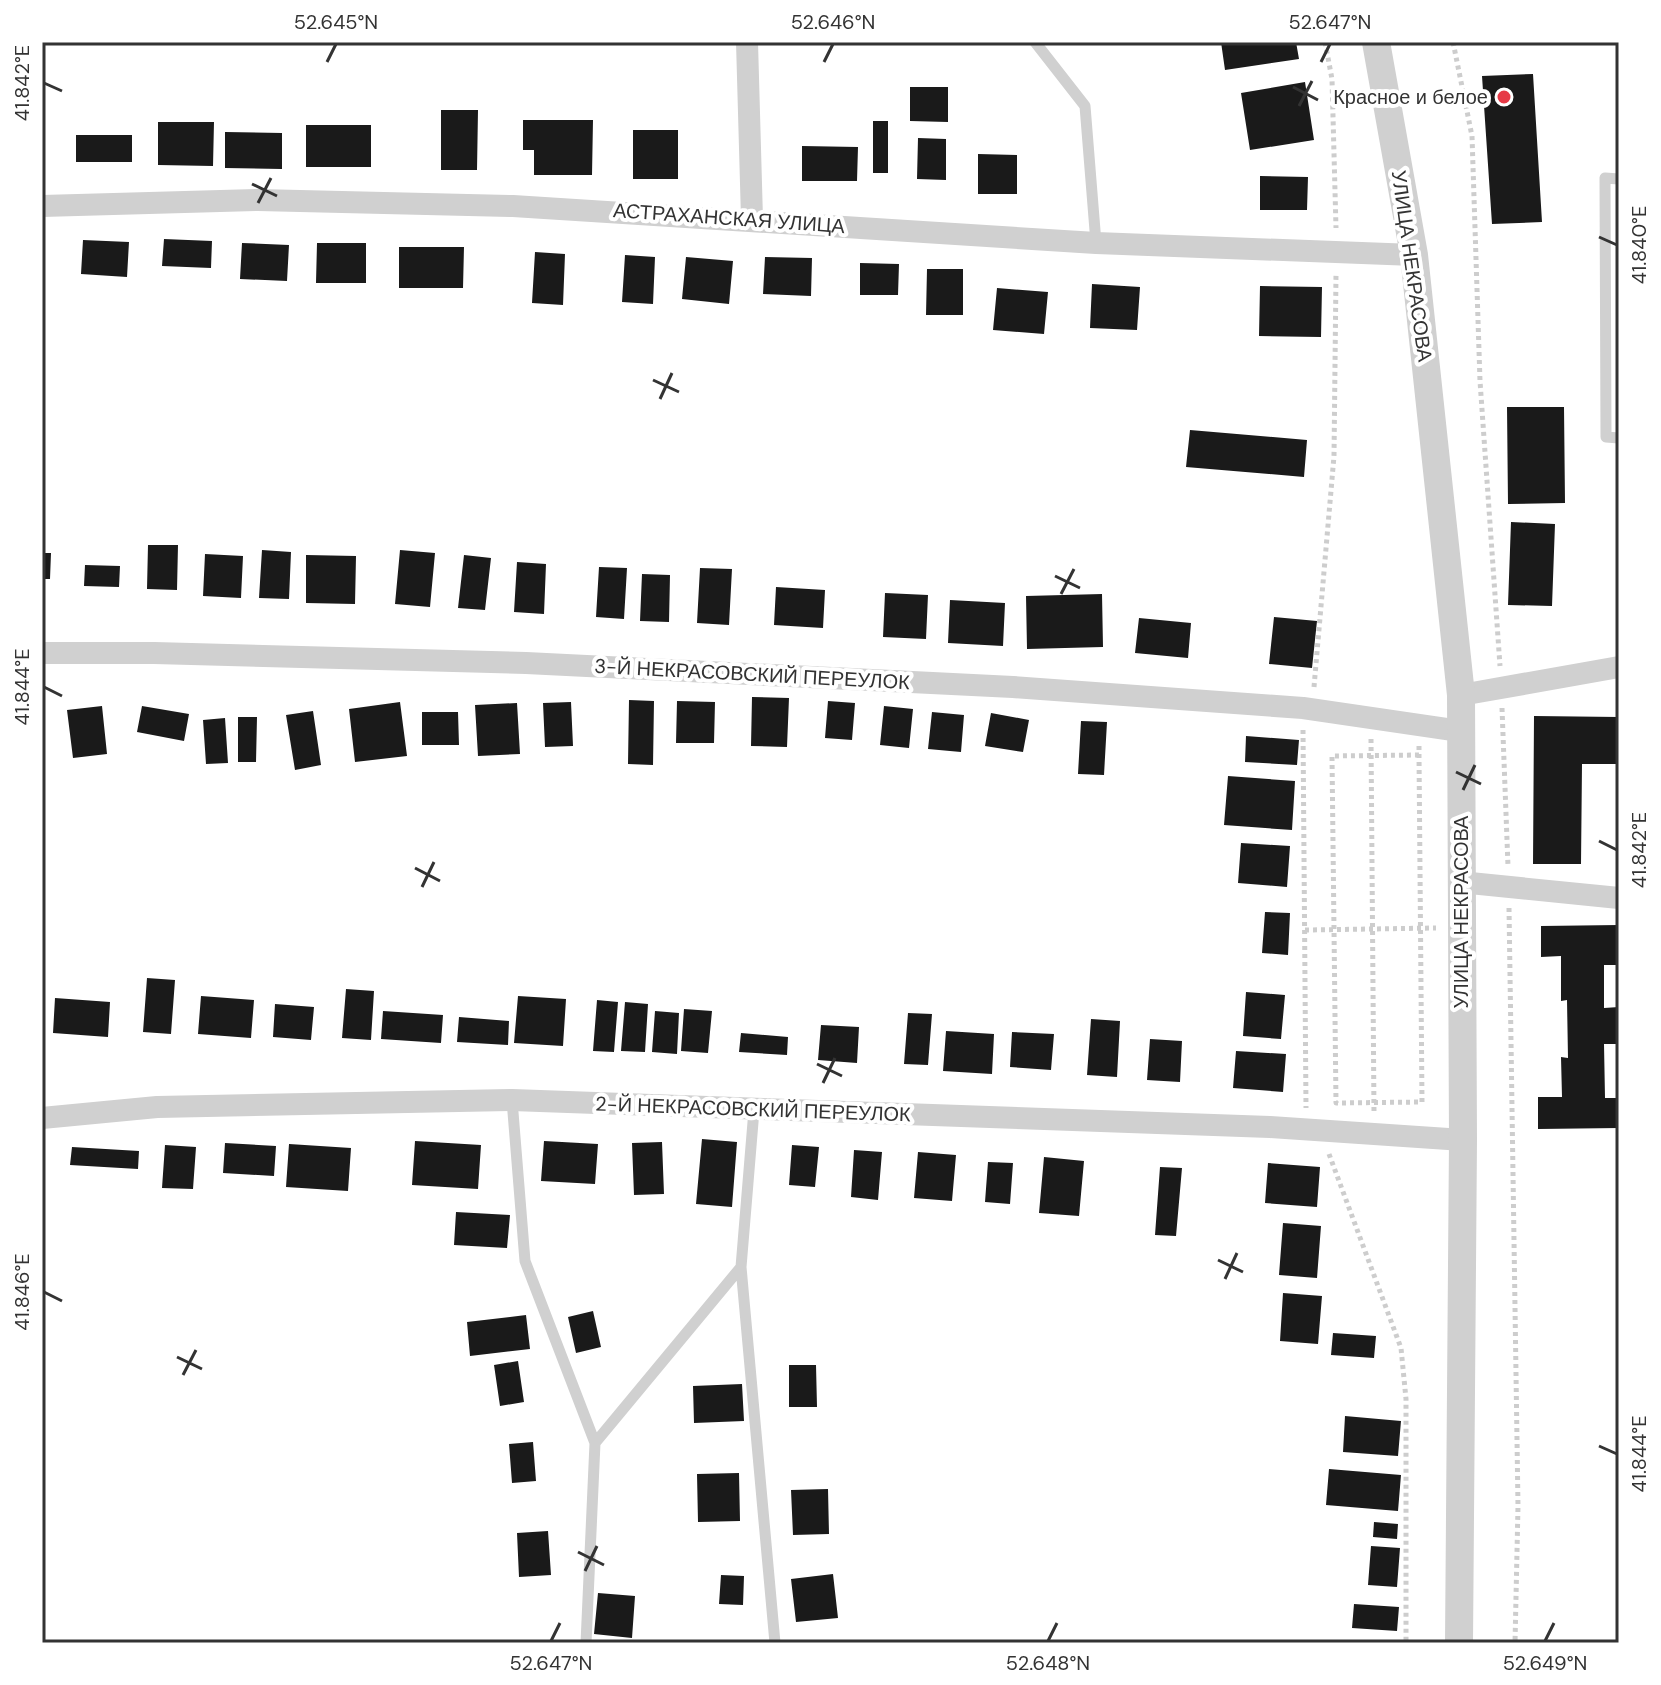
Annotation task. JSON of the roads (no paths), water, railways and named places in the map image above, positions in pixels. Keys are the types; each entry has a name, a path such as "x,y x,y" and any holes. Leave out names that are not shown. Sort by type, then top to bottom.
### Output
{"street":[{"path":"747,42 752,219"},
{"name":"УЛИЦА НЕКРАСОВА","path":"1376,42 1414,255 1461,695 1463,1140 1459,1643"},
{"name":"АСТРАХАНСКАЯ УЛИЦА","path":"42,206 290,201 513,206 1096,243 1414,255"},
{"name":"3-Й НЕКРАСОВСКИЙ ПЕРЕУЛОК","path":"42,653 526,663 1013,687 1303,708 1460,731"},
{"path":"1461,695 1619,667"},
{"path":"1460,882 1619,898"},
{"name":"2-Й НЕКРАСОВСКИЙ ПЕРЕУЛОК","path":"42,1118 157,1107 512,1100 1314,1130 1463,1140"}],"lane":[{"path":"1035,42 1085,106 1096,243"},
{"path":"1619,179 1605,178 1606,437 1619,438"},
{"path":"512,1100 525,1261 595,1443 586,1643"},
{"path":"754,1110 741,1267 775,1643"},
{"path":"595,1443 741,1267"}],"place":[{"name":"Красное и белое","path":"1504,97"}]}
